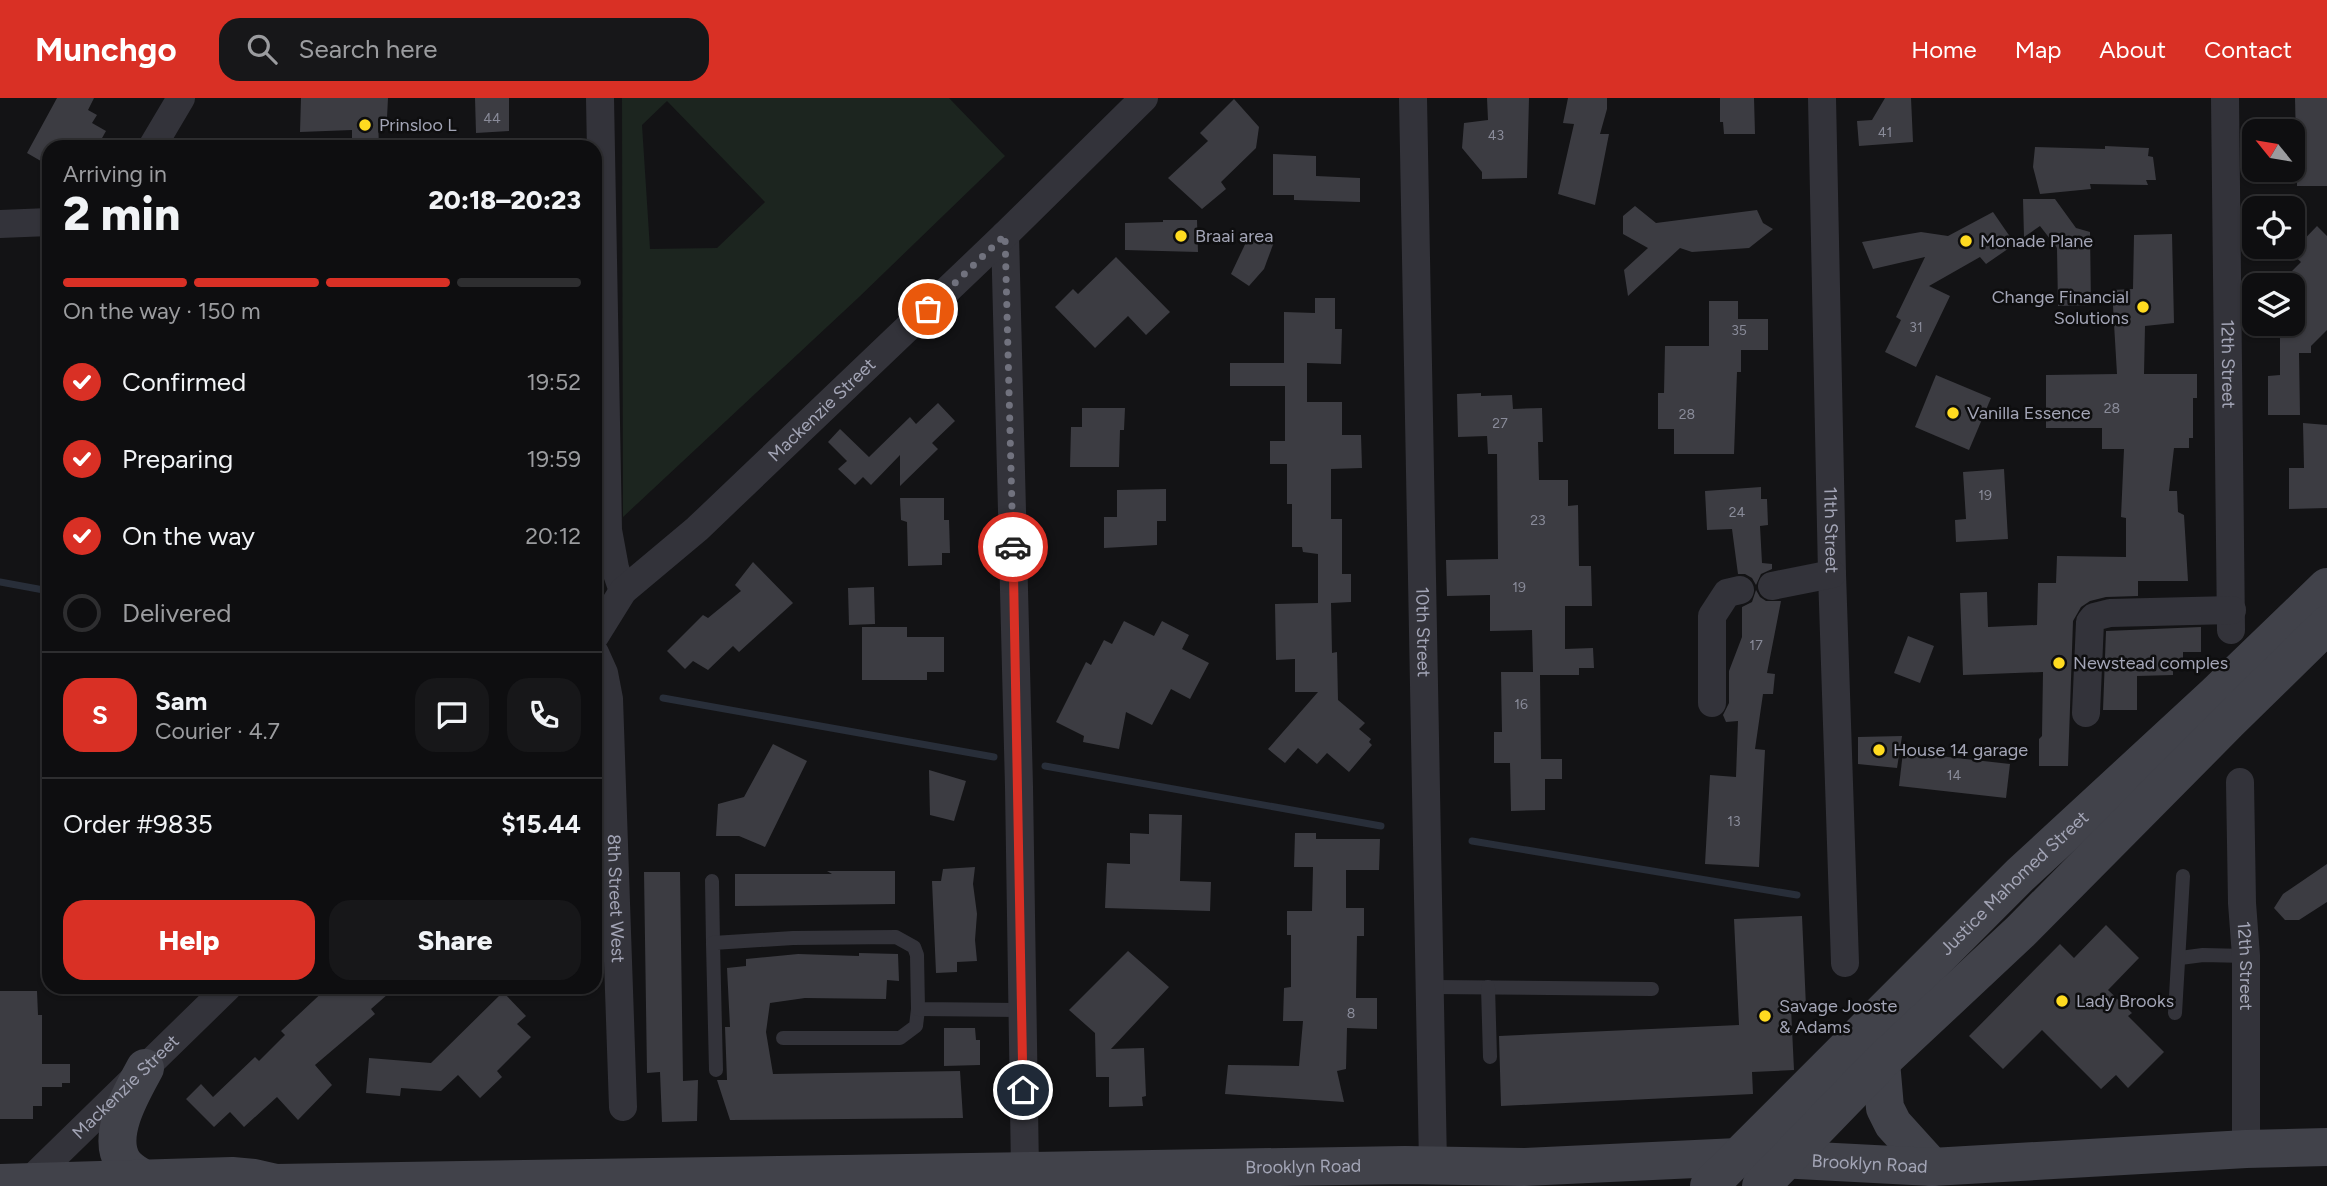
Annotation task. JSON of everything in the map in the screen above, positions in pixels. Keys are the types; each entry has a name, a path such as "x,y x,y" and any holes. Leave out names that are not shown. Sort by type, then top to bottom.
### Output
{"main road":[{"name":"Justice Mahomed Street","path":"1709,1186 2021,874 2327,587"},
{"name":"Justice Mahomed Street","path":"1761,1186 1881,1062 2021,931 2327,625"},
{"path":"1881,1062 1885,1108 1893,1124 1932,1167"},
{"path":"144,1179 122,1161 118,1135 120,1121 145,1068"},
{"name":"Brooklyn Road","path":"17,1184 232,1176 254,1178 272,1184 885,1180 1024,1171 1276,1176 1433,1165 1524,1167 1738,1157 1932,1167 2327,1147"},
{"path":"1524,1167 1569,1186"}],"street":[{"path":"156,140 181,98"},
{"path":"600,98 601,140"},
{"name":"Mackenzie Street","path":"602,625 623,591 697,529 1005,235 1144,98"},
{"name":"10th Street","path":"1413,98 1433,1165"},
{"name":"11th Street","path":"1822,98 1832,574 1846,963"},
{"name":"12th Street","path":"2086,712 2090,622 2094,617 2110,613 2232,620 2225,98"},
{"path":"602,206 608,530 615,568 623,591"},
{"path":"0,224 42,222"},
{"path":"1005,235 1019,787 1024,1171"},
{"path":"1772,586 1832,574"},
{"path":"1712,703 1712,616 1727,593 1740,590"},
{"name":"8th Street West","path":"602,669 609,699 623,1107"},
{"name":"12th Street","path":"2240,782 2242,902 2246,956 2246,1149"},
{"name":"Mackenzie Street","path":"17,1184 145,1068 221,994"}],"lane":[{"path":"2175,1013 2183,876"},
{"path":"712,881 716,1070"},
{"path":"713,943 793,938 897,937 914,947 917,955 916,1026 901,1038 783,1038"},
{"path":"2180,958 2203,955 2246,956"},
{"path":"1431,987 1652,989"},
{"path":"1488,987 1490,1057"},
{"path":"918,1009 1022,1010"}],"shaded area":[{"path":"622,98 949,98 1005,156 858,298 623,517","holes":["667,101 765,202 717,248 650,249 642,125"]}],"building":[{"path":"57,98 94,98 88,110 97,115 92,123 106,131 101,140 42,140 42,162 27,153"},
{"name":"Prinsloo L","path":"301,98 388,98 387,118 378,119 379,140 352,140 352,130 300,132"},
{"path":"475,98 509,98 509,131 476,133"},
{"path":"1487,98 1529,98 1527,178 1482,179 1482,172 1462,148 1464,123 1488,120"},
{"path":"1568,98 1607,98 1600,134 1609,134 1595,205 1558,194 1574,124 1563,123"},
{"path":"1720,98 1754,98 1755,134 1724,134 1723,122 1720,122"},
{"path":"1885,98 1911,98 1913,142 1859,146 1857,121 1872,120"},
{"path":"2295,98 2327,98 2327,186 2297,186 2297,182 2305,182 2305,119 2295,119"},
{"path":"1234,99 1259,127 1256,148 1221,182 1226,189 1202,209 1168,178 1208,141 1200,133"},
{"path":"2105,146 2149,148 2148,156 2153,157 2156,180 2146,180 2148,185 2090,184 2091,189 2040,194 2033,167 2035,147 2105,149"},
{"path":"1273,154 1316,156 1316,176 1360,178 1360,202 1294,200 1294,195 1273,195"},
{"path":"2023,199 2055,199 2076,228 2090,232 2091,305 2058,306 2057,248 2040,226 2024,237"},
{"path":"1635,206 1656,223 1757,210 1763,223 1773,229 1749,248 1692,252 1680,248 1628,296 1624,270 1648,248 1623,234 1623,216"},
{"path":"1993,212 2015,244 1986,264 1980,257 1929,286 1950,296 1916,367 1885,352 1901,320 1896,317 1925,257 1873,269 1862,242 1921,232 1948,236"},
{"path":"1197,220 1198,252 1125,250 1125,223"},
{"path":"2317,226 2327,236 2327,330 2311,346 2311,353 2299,353 2300,415 2268,415 2268,376 2280,375 2280,336 2305,336 2305,273 2290,273 2301,262 2298,259 2305,259 2305,238"},
{"path":"2172,234 2174,323 2145,326 2144,374 2197,374 2197,398 2193,398 2193,438 2189,438 2189,448 2174,448 2169,491 2177,491 2178,512 2184,515 2188,581 2138,581 2138,596 2106,597 2090,601 2081,607 2073,621 2068,766 2039,766 2043,672 1963,675 1960,593 1987,592 1988,627 2037,625 2038,583 2056,583 2057,556 2126,557 2126,518 2121,517 2124,449 2102,449 2102,428 2046,428 2046,375 2117,374 2112,290 2133,289 2134,235"},
{"path":"1249,236 1274,242 1264,269 1249,286 1231,274"},
{"path":"1116,257 1170,312 1146,335 1128,316 1095,348 1055,307 1073,289 1078,294"},
{"path":"1315,298 1335,298 1335,329 1342,329 1341,364 1307,363 1307,402 1342,402 1342,435 1361,435 1362,468 1331,469 1331,519 1342,519 1342,574 1351,574 1351,602 1331,603 1332,653 1337,652 1338,700 1365,723 1359,729 1371,739 1369,742 1372,745 1349,772 1327,753 1317,764 1298,748 1285,763 1268,749 1318,692 1295,692 1295,659 1276,660 1275,604 1318,603 1318,554 1303,552 1302,547 1292,547 1292,504 1287,504 1287,464 1270,464 1270,441 1285,441 1285,386 1230,386 1230,363 1284,363 1284,312 1315,313"},
{"path":"1709,301 1738,301 1738,319 1768,319 1768,350 1741,350 1741,372 1737,372 1734,454 1674,454 1674,429 1658,429 1658,393 1664,393 1665,346 1709,346"},
{"name":"Vanilla Essence","path":"1936,375 1991,398 1969,450 1915,427"},
{"path":"1481,393 1481,396 1512,395 1513,409 1542,408 1543,442 1538,442 1539,480 1568,480 1568,506 1578,505 1579,566 1591,566 1592,606 1565,606 1565,649 1593,648 1594,668 1579,668 1579,675 1540,675 1541,759 1562,759 1562,779 1545,779 1545,810 1511,811 1510,763 1494,763 1494,732 1502,732 1501,672 1533,672 1532,630 1490,631 1490,595 1447,596 1446,560 1498,559 1497,454 1488,454 1487,436 1458,437 1457,394"},
{"path":"938,403 955,421 932,443 938,449 900,486 900,455 871,485 863,477 855,485 838,469 847,461 828,442 840,429 869,457 910,417 916,424"},
{"path":"1082,408 1125,408 1124,430 1120,430 1119,467 1070,467 1071,427 1082,427"},
{"path":"2303,423 2327,425 2327,508 2289,509 2289,468 2304,468"},
{"path":"2004,469 2008,539 1956,542 1955,520 1966,519 1963,472"},
{"path":"1761,487 1761,499 1767,499 1768,525 1760,526 1762,563 1772,564 1772,569 1761,574 1756,585 1752,578 1738,574 1732,529 1707,530 1705,491"},
{"path":"1166,489 1166,521 1157,521 1157,545 1104,548 1104,517 1117,517 1117,490"},
{"path":"900,498 944,498 944,520 949,520 950,553 942,553 942,565 908,566 907,522 901,520"},
{"path":"753,562 793,603 739,652 733,646 708,670 693,661 685,669 667,651 703,615 708,618 741,591 735,585"},
{"path":"874,587 875,624 849,625 848,588"},
{"path":"1756,590 1766,601 1781,601 1767,673 1775,674 1773,694 1763,694 1755,749 1765,750 1759,867 1705,864 1710,775 1736,777 1738,721 1726,722 1723,715 1729,703 1729,671 1742,637 1742,607 1752,602"},
{"path":"1124,621 1154,636 1162,621 1189,635 1182,649 1209,663 1190,699 1171,689 1152,725 1126,712 1119,749 1083,742 1084,736 1056,722 1086,662 1091,665 1104,640 1112,644"},
{"path":"862,627 907,627 907,637 944,637 944,672 927,672 927,680 862,680"},
{"path":"2201,627 2201,652 2183,652 2183,666 2173,666 2173,675 2137,676 2137,710 2103,710 2106,631"},
{"path":"1908,636 1934,646 1920,683 1894,673"},
{"name":"House 14 garage","path":"1902,736 1897,768 1858,764 1858,737"},
{"path":"773,744 807,761 765,847 739,836 716,836 718,804 744,797"},
{"path":"1903,752 2010,764 2006,798 1899,786"},
{"path":"929,770 966,781 954,821 930,815"},
{"path":"1149,814 1182,815 1180,881 1211,882 1210,911 1105,908 1107,863 1130,864 1130,833 1149,834"},
{"path":"1295,833 1316,833 1316,839 1380,839 1379,870 1346,870 1346,908 1364,908 1364,936 1357,936 1356,998 1377,998 1377,1029 1347,1028 1346,1069 1337,1071 1344,1102 1225,1094 1228,1065 1299,1066 1303,1021 1283,1021 1284,988 1291,987 1291,935 1287,935 1287,911 1312,911 1313,867 1294,867"},
{"path":"2327,864 2327,902 2299,920 2285,920 2274,908 2283,894"},
{"path":"975,867 973,884 977,914 977,961 957,962 957,972 936,973 932,881 941,881 943,869"},
{"path":"827,871 895,871 895,904 735,906 735,874 832,874"},
{"path":"644,872 680,872 683,1081 698,1080 697,1121 662,1122 660,1072 647,1073"},
{"name":"Savage Jooste & Adams","path":"1802,916 1806,1007 1791,1008 1794,1070 1752,1072 1753,1094 1501,1106 1499,1036 1739,1025 1734,919"},
{"name":"Lady Brooks","path":"2106,925 2139,958 2108,990 2132,1013 2128,1016 2164,1052 2128,1088 2116,1075 2101,1089 2042,1030 2003,1069 1969,1036 2060,944 2074,958"},
{"path":"1128,951 1169,987 1111,1049 1144,1048 1146,1096 1142,1097 1143,1106 1109,1107 1109,1077 1096,1077 1095,1033 1069,1010"},
{"path":"859,953 898,954 899,981 887,980 886,999 805,998 770,1003 766,1032 773,1074 960,1071 963,1118 730,1120 717,1080 727,1080 725,1027 730,1027 727,968 746,966 746,959 798,954 859,956"},
{"path":"0,991 37,991 38,1015 42,1015 42,1064 70,1064 70,1083 62,1083 62,1087 42,1087 42,1106 33,1106 33,1119 0,1119"},
{"path":"321,994 388,994 371,1009 375,1014 315,1065 332,1085 298,1120 277,1097 244,1127 230,1112 214,1127 186,1099 201,1084 213,1097 255,1057 259,1061 285,1035 281,1031"},
{"path":"501,994 505,994 526,1016 517,1024 531,1037 497,1071 502,1077 480,1098 458,1075 441,1091 401,1088 400,1096 366,1093 369,1058 431,1063"},
{"path":"944,1028 975,1028 976,1040 980,1040 980,1065 944,1066"}],"waterway":[{"path":"0,582 42,590"},
{"path":"663,698 994,757"},
{"path":"1045,766 1381,826"},
{"path":"1472,841 1797,895"}],"way so far":[{"path":"928,309 1005,235 1013,547"}],"place":[{"name":"Prinsloo L","path":"365,125"},
{"name":"Braai area","path":"1181,236"},
{"name":"Monade Plane","path":"1966,241"},
{"name":"Change Financial Solutions","path":"2143,307"},
{"name":"Vanilla Essence","path":"1953,413"},
{"name":"Newstead comples","path":"2059,663"},
{"name":"House 14 garage","path":"1879,750"},
{"name":"Lady Brooks","path":"2062,1001"},
{"name":"Savage Jooste & Adams","path":"1765,1016"}],"route":[{"path":"1013,547 1023,1090"}]}
